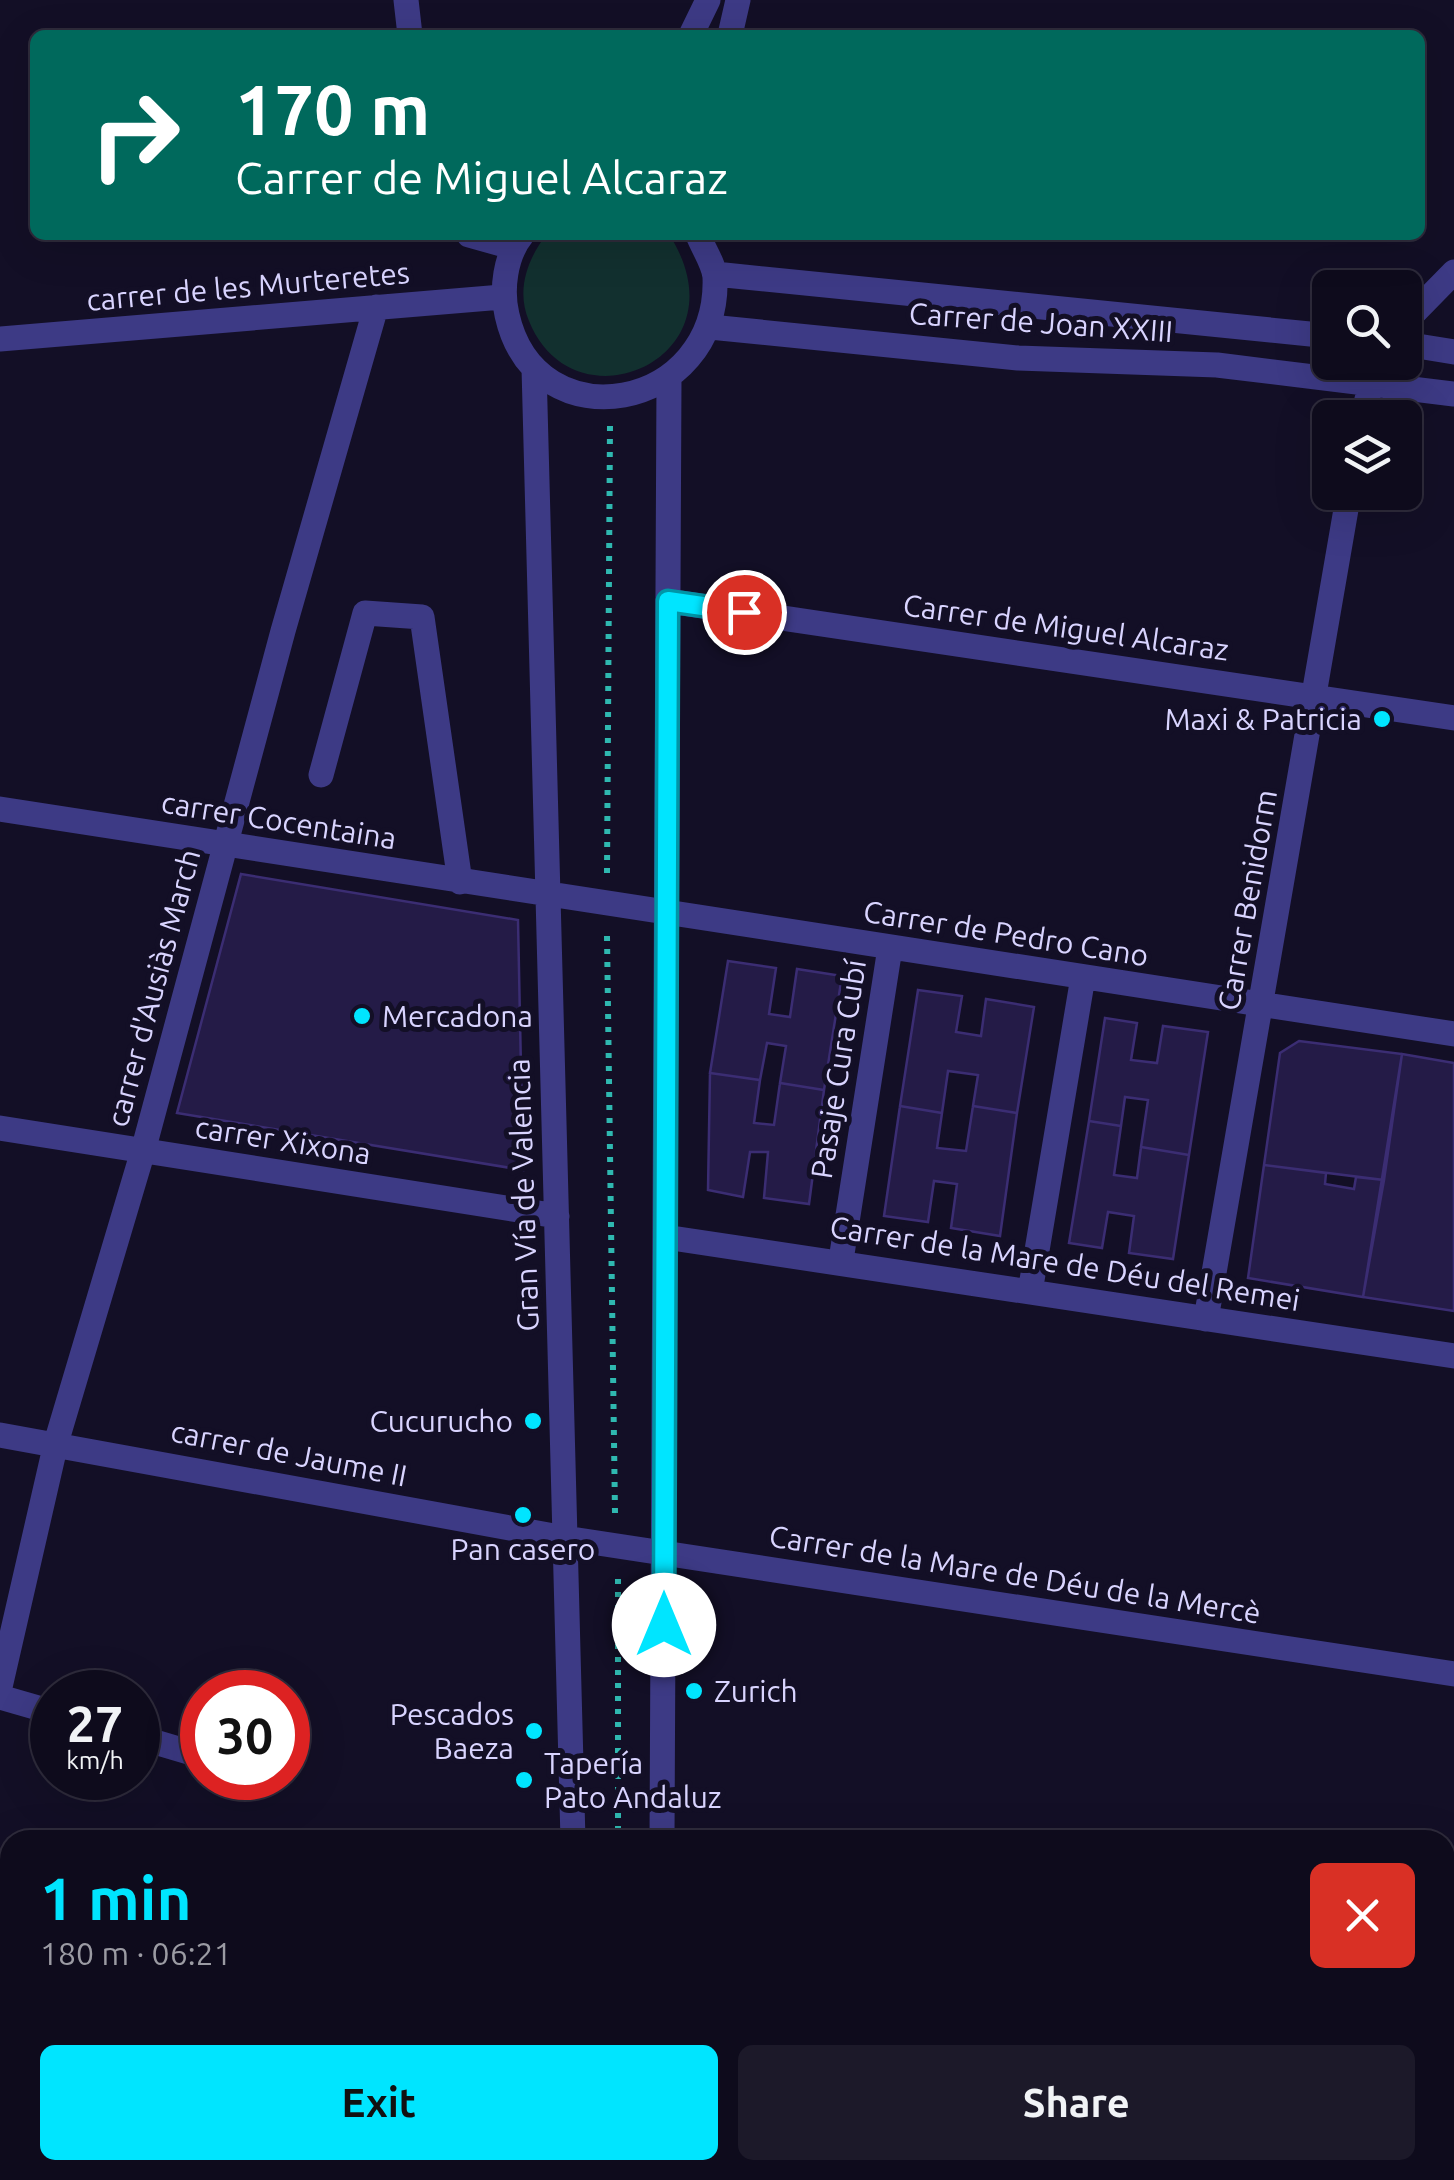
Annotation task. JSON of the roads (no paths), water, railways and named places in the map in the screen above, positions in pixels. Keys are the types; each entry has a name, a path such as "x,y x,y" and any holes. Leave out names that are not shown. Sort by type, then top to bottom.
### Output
{"street":[{"path":"406,0 409,30"},
{"path":"693,30 708,0"},
{"path":"731,30 738,0"},
{"path":"517,241 502,297 511,336 534,368 575,394 624,398 669,380 710,327 715,274 700,240"},
{"path":"1422,305 1454,272"},
{"name":"Carrer de Joan XXIII","path":"715,274 1312,334"},
{"name":"carrer de les Murteretes","path":"0,339 502,297"},
{"name":"carrer d'Ausiàs March","path":"0,1687 56,1443 143,1151 376,308"},
{"name":"Carrer de Joan XXIII","path":"710,327 1018,358 1312,369"},
{"path":"1422,347 1454,352"},
{"name":"Gran Vía de Valencia","path":"534,368 573,1830"},
{"path":"662,1830 669,380"},
{"name":"Carrer de Joan XXIII","path":"1386,380 1396,386 1454,394"},
{"name":"Carrer Benidorm","path":"1206,1319 1346,510"},
{"name":"Carrer de Miguel Alcaraz","path":"668,601 1454,718"},
{"path":"321,774 365,613 422,617 460,882"},
{"name":"carrer Cocentaina","path":"0,810 548,896"},
{"name":"Carrer de Pedro Cano","path":"548,896 1454,1034"},
{"name":"Pasaje Cura Cubí","path":"841,1260 890,948"},
{"path":"1030,1292 1083,978"},
{"name":"carrer Xixona","path":"0,1128 556,1216"},
{"name":"Carrer de la Mare de Déu del Remei","path":"665,1236 1454,1356"},
{"name":"carrer de Jaume II","path":"0,1435 565,1538"},
{"name":"Carrer de la Mare de Déu de la Mercè","path":"565,1538 1454,1674"},
{"path":"0,1697 30,1706"}],"place":[{"name":"Maxi & Patricia","path":"1382,719"},
{"name":"Mercadona","path":"362,1016"},
{"name":"Cucurucho","path":"533,1421"},
{"name":"Pan casero","path":"523,1515"},
{"name":"Zurich","path":"694,1691"},
{"name":"Pescados Baeza","path":"534,1731"},
{"name":"Tapería Pato Andaluz","path":"524,1780"}]}
